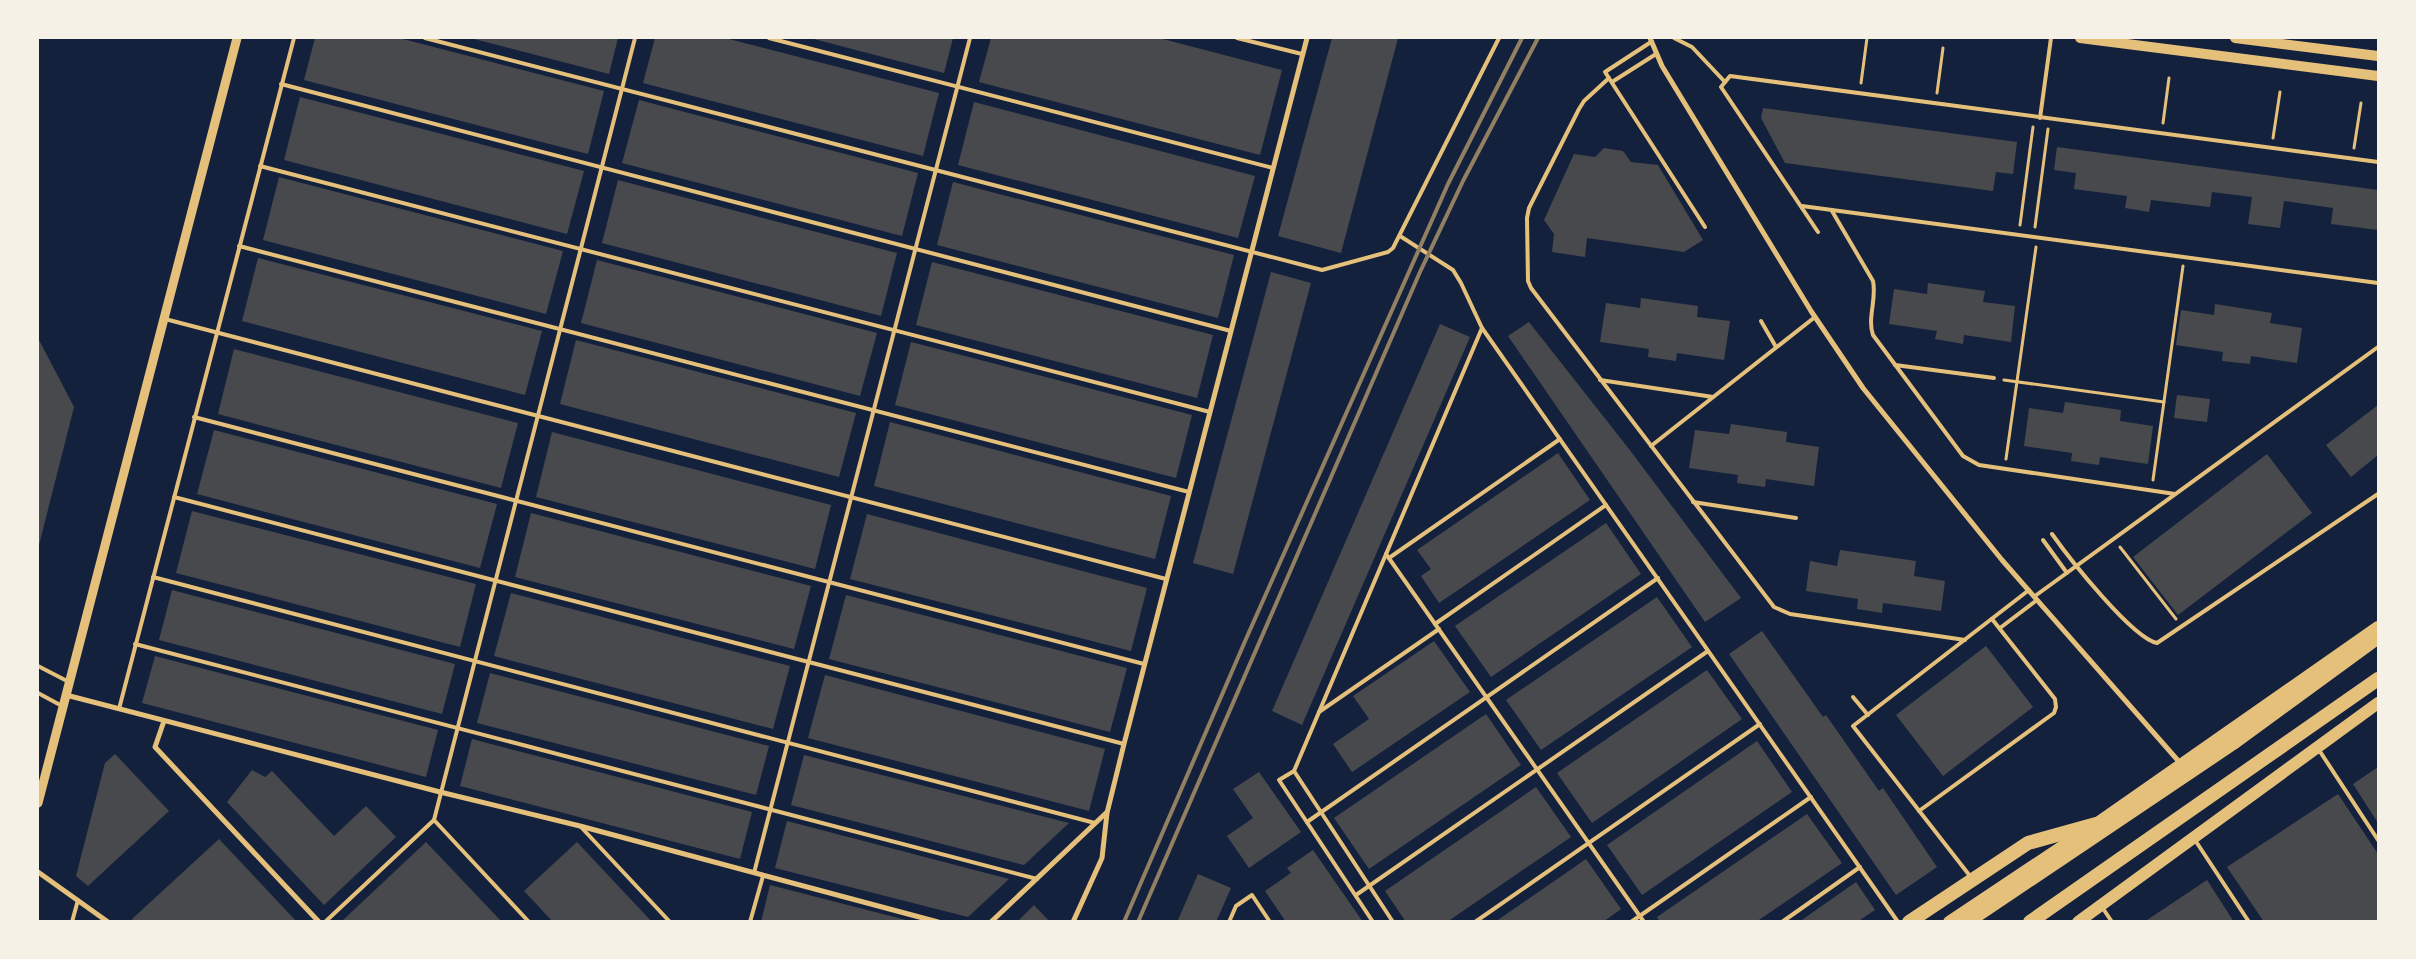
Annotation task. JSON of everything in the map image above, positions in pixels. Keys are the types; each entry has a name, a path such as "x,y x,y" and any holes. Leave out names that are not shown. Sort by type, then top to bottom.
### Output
{"highway":[{"path":"1967,922 2233,743 2378,637"},
{"path":"2030,922 2378,679"},
{"path":"1909,922 1972,878 2028,843 2096,824"}],"main road":[{"path":"2080,38 2378,76"},
{"path":"2235,38 2378,56"},
{"path":"1949,922 2182,765 2378,627"},
{"path":"2078,922 2378,703"}],"street":[{"path":"38,803 237,38"},
{"path":"1073,922 1102,858 1107,813 1144,664 1307,38"},
{"path":"1650,40 1656,54 1814,317 1863,388 1958,507 2182,765"},
{"path":"66,695 440,792 580,826 938,922"},
{"path":"164,721 155,747 319,922"},
{"path":"990,922 1107,813"},
{"path":"38,872 108,922"}],"lane":[{"path":"119,709 294,38"},
{"path":"426,38 1322,270 1388,252 1400,236 1499,38"},
{"path":"326,922 434,820 456,727 635,38"},
{"path":"770,38 1273,168"},
{"path":"754,873 970,38"},
{"path":"1237,38 1302,54"},
{"path":"1674,38 1692,47 1725,82"},
{"path":"2040,118 2051,38"},
{"path":"1650,40 1605,72 1705,227"},
{"path":"1656,54 1610,80 1588,97 1579,109 1530,208 1527,218 1528,281 1531,288 1767,600 1782,611 1965,640"},
{"path":"1818,232 1721,87 1730,76 2378,162"},
{"path":"282,84 1231,331"},
{"path":"260,166 1210,412"},
{"path":"1802,206 2378,284"},
{"path":"1832,211 1873,281 1871,329 1873,335 1963,456 1979,465 2175,494"},
{"path":"1400,236 1442,261 1462,283 1482,328 1898,922"},
{"path":"239,246 1189,492"},
{"path":"1651,446 1814,317"},
{"path":"165,319 1166,579"},
{"path":"1762,320 1776,347"},
{"path":"1374,922 1279,780 1294,771 1388,556 1482,328"},
{"path":"2000,628 2075,567 2378,346"},
{"path":"1895,365 1994,378"},
{"path":"1600,380 1713,397"},
{"path":"194,417 1144,664"},
{"path":"1388,556 1560,440"},
{"path":"2052,534 2075,567 2142,636 2157,643 2378,494"},
{"path":"174,497 1124,744"},
{"path":"1693,502 1796,518"},
{"path":"1435,624 1606,505"},
{"path":"2043,540 2067,573"},
{"path":"1388,556 1644,922"},
{"path":"153,577 1095,824"},
{"path":"1307,822 1658,578"},
{"path":"1972,878 1853,726 2029,590"},
{"path":"1919,811 2054,713 2056,707 2054,699 1992,619"},
{"path":"1319,712 1439,629"},
{"path":"136,644 1036,879"},
{"path":"1356,895 1708,651"},
{"path":"38,666 69,682"},
{"path":"38,693 63,707"},
{"path":"1853,697 1868,715"},
{"path":"1475,922 1760,724"},
{"path":"2317,748 2378,840"},
{"path":"1294,771 1393,922"},
{"path":"1630,922 1811,797"},
{"path":"434,820 529,922"},
{"path":"580,826 670,922"},
{"path":"2193,838 2249,922"},
{"path":"1782,922 1860,867"},
{"path":"750,922 763,876"},
{"path":"1229,922 1236,906 1252,895 1270,922"},
{"path":"72,922 78,900"},
{"path":"2101,905 2112,922"}],"path":[{"path":"1860,94 1867,38"},
{"path":"1936,104 1943,48"},
{"path":"2162,134 2169,78"},
{"path":"2272,148 2280,92"},
{"path":"2353,159 2360,103"},
{"path":"2018,235 2034,117"},
{"path":"2005,469 2036,238 2049,119"},
{"path":"2152,491 2184,258"},
{"path":"1994,378 2164,402"},
{"path":"2113,539 2182,627"}],"building":[{"path":"315,38 399,38 604,91 588,154 304,80"},
{"path":"470,38 618,38 609,74"},
{"path":"655,38 725,38 939,93 923,156 643,83"},
{"path":"810,38 953,38 944,73"},
{"path":"991,38 1159,38 1282,70 1260,155 979,82"},
{"path":"1332,38 1398,38 1341,253 1278,236"},
{"path":"300,97 584,171 567,234 284,160"},
{"path":"639,100 918,173 902,236 622,163"},
{"path":"974,102 1255,176 1238,238 958,165"},
{"path":"1763,108 2017,142 2013,174 1996,172 1993,191 1785,163 1761,118"},
{"path":"2057,147 2378,190 2378,230 2331,224 2333,208 2284,201 2280,228 2248,224 2252,197 2212,192 2210,207 2151,200 2149,212 2125,208 2127,196 2074,189 2076,173 2054,170"},
{"path":"1604,148 1623,151 1631,162 1658,165 1703,240 1684,252 1587,238 1585,257 1552,252 1554,234 1544,220 1574,154 1595,157"},
{"path":"279,177 563,251 546,314 263,240"},
{"path":"618,180 897,253 881,316 602,243"},
{"path":"953,182 1234,255 1218,318 937,245"},
{"path":"258,258 542,331 525,395 242,321"},
{"path":"597,260 877,333 860,396 581,323"},
{"path":"932,262 1213,335 1197,398 916,325"},
{"path":"1271,272 1311,283 1233,574 1193,563"},
{"path":"1928,283 1985,291 1983,302 2015,306 2011,342 1964,335 1963,344 1935,339 1937,331 1889,324 1894,289 1927,294"},
{"path":"1641,298 1698,306 1697,317 1730,321 1724,360 1677,353 1676,361 1648,357 1649,349 1600,342 1606,303 1640,308"},
{"path":"2215,304 2272,313 2270,323 2302,328 2297,363 2251,356 2250,364 2222,361 2223,352 2176,345 2181,310 2214,315"},
{"path":"1529,322 1629,449 1741,598 1705,622 1508,336"},
{"path":"1440,324 1470,337 1302,725 1272,711"},
{"path":"38,338 74,407 38,549"},
{"path":"576,340 856,413 839,477 560,404"},
{"path":"911,342 1192,415 1176,478 895,405"},
{"path":"234,349 518,423 501,488 218,414"},
{"path":"2177,395 2210,399 2207,422 2174,418"},
{"path":"2065,402 2121,410 2120,421 2153,426 2148,464 2100,457 2099,465 2071,461 2072,453 2024,446 2029,408 2063,413"},
{"path":"2378,405 2378,455 2351,477 2326,445"},
{"path":"890,422 1171,496 1155,559 874,486"},
{"path":"1731,424 1787,432 1786,442 1819,447 1814,486 1766,479 1765,487 1737,483 1738,475 1689,468 1695,430 1729,434"},
{"path":"214,430 497,504 480,568 197,494"},
{"path":"552,432 831,505 815,569 536,497"},
{"path":"1558,453 1590,500 1439,603 1421,576 1431,569 1417,550"},
{"path":"2267,454 2312,513 2178,615 2133,557"},
{"path":"192,511 476,584 460,647 176,573"},
{"path":"531,513 811,586 794,649 515,577"},
{"path":"867,514 1147,588 1131,651 850,579"},
{"path":"1606,523 1641,574 1491,677 1455,626"},
{"path":"1840,550 1916,561 1914,576 1945,581 1941,611 1883,603 1882,613 1857,609 1858,599 1806,591 1810,561 1837,566"},
{"path":"172,590 455,664 442,714 159,640"},
{"path":"511,593 790,666 773,729 494,656"},
{"path":"846,595 1127,668 1110,732 829,659"},
{"path":"1657,597 1692,647 1541,750 1506,700"},
{"path":"1762,631 1823,717 1826,715 1879,791 1883,788 1937,867 1896,895 1729,654"},
{"path":"1434,641 1470,692 1352,772 1333,744 1369,719 1353,696"},
{"path":"1986,646 2033,707 1943,776 1896,715"},
{"path":"155,656 438,730 426,777 142,703"},
{"path":"1707,670 1742,719 1592,823 1557,773"},
{"path":"490,673 769,746 756,795 477,723"},
{"path":"825,675 1105,749 1089,811 808,738"},
{"path":"1486,714 1521,765 1369,869 1334,818"},
{"path":"472,739 752,812 740,859 460,786"},
{"path":"1757,741 1792,792 1642,895 1607,845"},
{"path":"115,754 169,811 88,886 76,876 105,763"},
{"path":"804,755 1069,823 1024,865 791,805"},
{"path":"2378,767 2378,823 2353,784"},
{"path":"252,770 265,777 272,771 334,836 366,806 396,837 324,905 227,802"},
{"path":"1259,772 1301,832 1249,868 1227,836 1253,818 1233,789"},
{"path":"1536,787 1571,837 1447,922 1406,922 1385,891"},
{"path":"2338,794 2378,854 2378,922 2264,922 2227,867"},
{"path":"1807,814 1842,863 1756,922 1660,922 1657,917"},
{"path":"787,821 1009,879 968,917 775,868"},
{"path":"219,839 297,922 135,922 132,919"},
{"path":"426,842 502,922 341,922"},
{"path":"577,842 652,922 553,922 524,891"},
{"path":"1313,850 1363,922 1286,922 1265,891 1291,873 1287,868"},
{"path":"1586,859 1621,909 1603,922 1495,922"},
{"path":"1198,874 1231,888 1216,922 1177,922"},
{"path":"2207,880 2234,922 2144,922"},
{"path":"1856,882 1875,910 1857,922 1799,922"},
{"path":"770,885 910,921 910,922 761,922"},
{"path":"1034,905 1050,922 1017,922"}],"railway":[{"path":"1124,922 1246,639 1448,184 1522,38"},
{"path":"1138,922 1420,272 1463,181 1538,38"}]}
